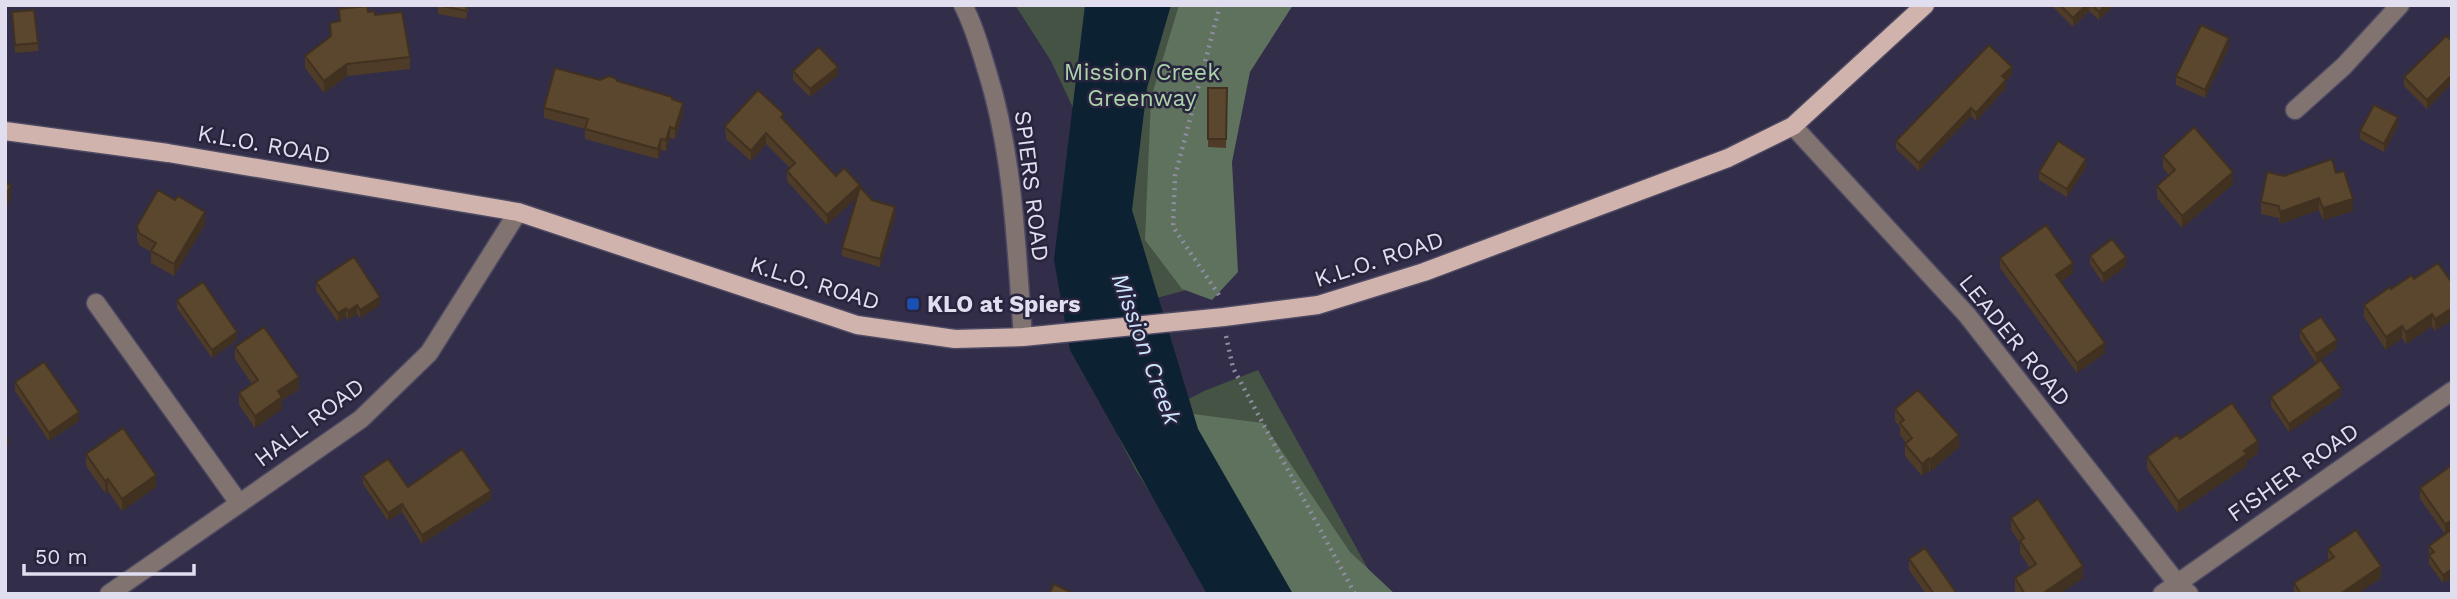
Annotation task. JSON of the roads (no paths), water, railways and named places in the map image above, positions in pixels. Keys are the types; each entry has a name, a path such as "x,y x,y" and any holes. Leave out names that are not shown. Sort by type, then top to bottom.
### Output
{"main road":[{"name":"K.L.O. ROAD","path":"5,131 168,153 518,212 857,325 955,339 1023,337 1224,318 1318,305 1424,272 1728,158 1793,126 1925,5"}],"street":[{"name":"SPIERS ROAD","path":"963,5 972,22 1000,112 1013,195 1023,337"},
{"path":"2295,110 2344,66 2400,5"},
{"name":"LEADER ROAD","path":"1793,126 1967,315 2183,589"},
{"name":"HALL ROAD","path":"109,594 361,419 429,353 518,212"},
{"path":"96,303 239,503"},
{"name":"FISHER ROAD","path":"2162,594 2183,589 2452,391"}],"water":[{"name":"Mission Creek","path":"1085,5 1171,5 1147,88 1132,210 1198,429 1293,594 1207,594 1070,350 1054,260"}],"place":[{"name":"KLO at Spiers","path":"913,304"}],"park label":[{"name":"Mission Creek Greenway","path":"1142,85"}]}
